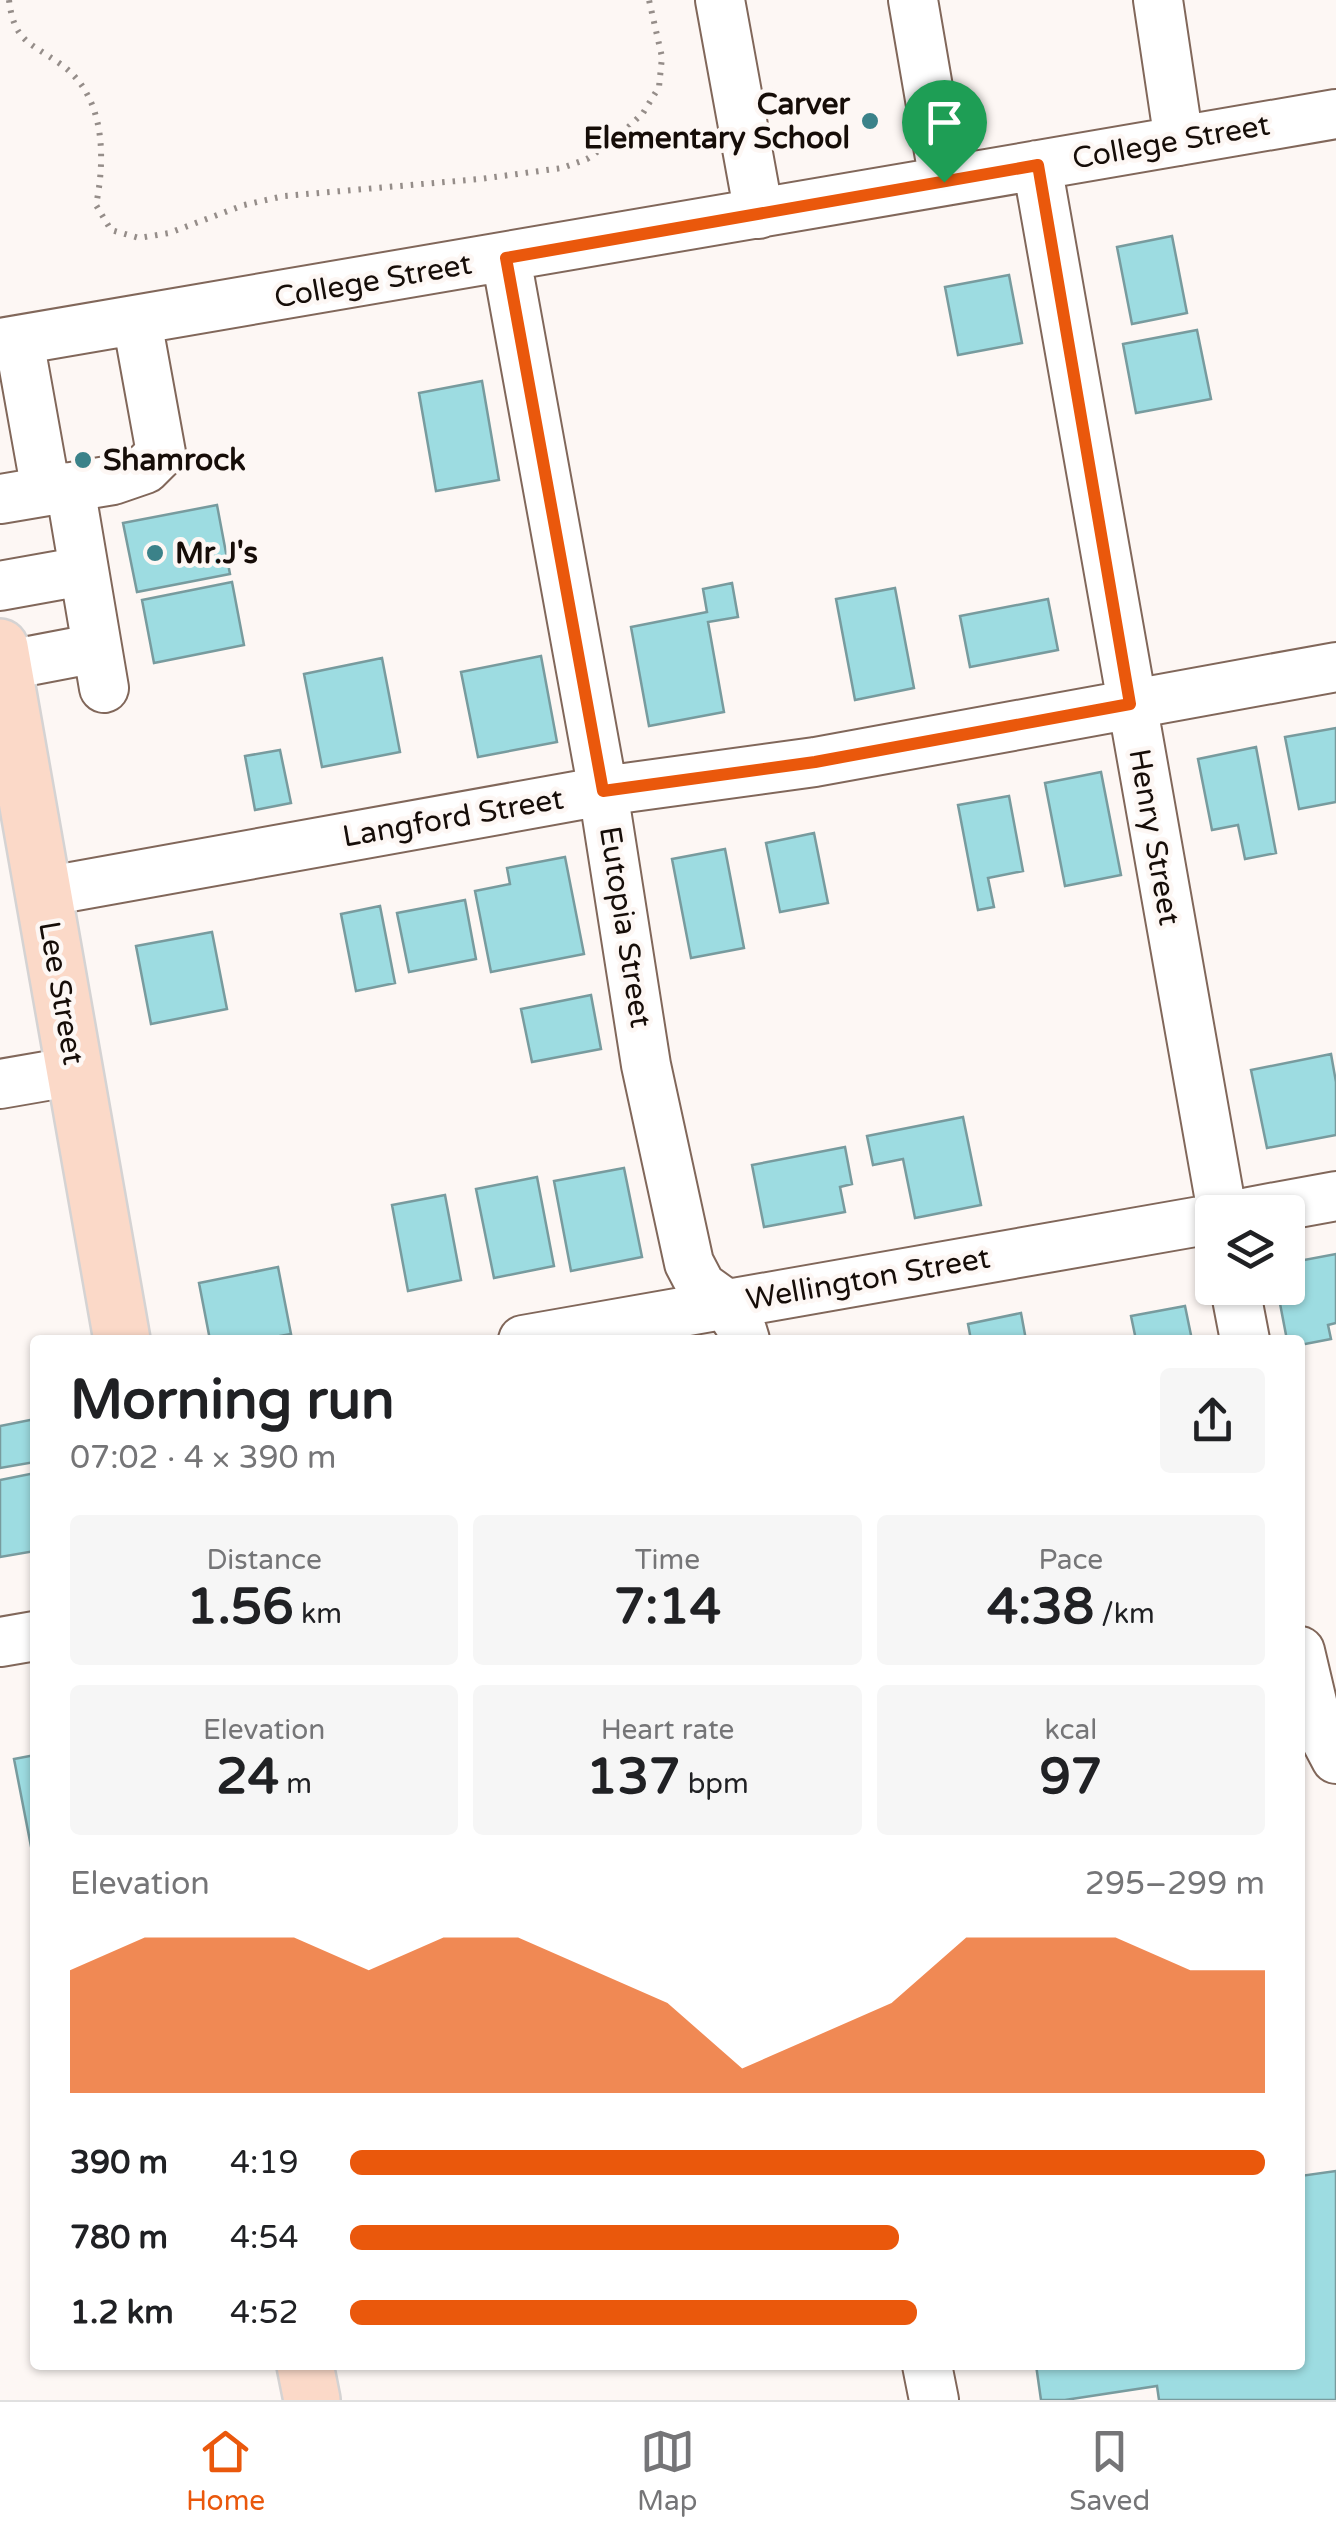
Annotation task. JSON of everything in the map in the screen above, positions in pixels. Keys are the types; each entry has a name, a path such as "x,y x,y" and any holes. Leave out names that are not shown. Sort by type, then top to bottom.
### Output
{"main road":[{"name":"Lee Street","path":"2,656 121,1335"},
{"path":"306,2370 312,2400"}],"street":[{"path":"913,0 944,182"},
{"path":"731,2 759,214"},
{"path":"1173,2 1179,141"},
{"name":"College Street","path":"9,341 1336,114"},
{"name":"Henry Street","path":"1038,165 1219,1195"},
{"name":"Eutopia Street","path":"506,258 603,791 646,1065 689,1262 701,1286 736,1322"},
{"path":"38,493 113,480 145,469 161,453 137,321"},
{"path":"2,656 100,668 84,572 38,493 9,341"},
{"path":"0,586 84,572"},
{"name":"Langford Street","path":"43,892 603,791 815,762 1336,667"},
{"path":"0,1084 75,1071"},
{"path":"1305,1202 1336,1196"},
{"name":"Wellington Street","path":"582,1335 736,1322 1195,1223"},
{"path":"1238,1305 1243,1335"},
{"path":"0,1642 30,1637"},
{"path":"1305,1675 1318,1736"},
{"path":"928,2370 934,2400"}],"path":[{"path":"9,0 12,23 33,48 62,64 84,86 100,131 102,175 96,205 111,230 139,238 169,233 244,204 284,196 464,181 562,168 587,159 618,138 644,112 659,87 662,57 648,0"}],"building":[{"path":"1172,236 1187,313 1132,324 1117,247"},
{"path":"1009,275 1022,343 958,355 945,287"},
{"path":"1197,330 1211,399 1136,413 1123,344"},
{"path":"482,381 499,480 436,491 419,393"},
{"path":"217,505 230,574 137,592 123,523"},
{"path":"232,582 244,645 154,663 142,600"},
{"path":"732,583 738,617 708,622 724,712 649,726 631,627 707,612 703,589"},
{"path":"895,588 914,688 855,700 836,599"},
{"path":"1048,599 1058,650 970,667 960,616"},
{"path":"541,656 557,742 478,757 461,672"},
{"path":"382,658 400,752 322,767 304,674"},
{"path":"1336,728 1336,802 1299,809 1285,737"},
{"path":"1256,747 1276,853 1245,859 1238,825 1212,830 1198,759"},
{"path":"280,750 291,803 255,810 245,756"},
{"path":"1101,772 1121,875 1065,886 1045,783"},
{"path":"1009,796 1023,871 988,878 994,907 978,910 958,805"},
{"path":"814,833 828,903 780,912 766,843"},
{"path":"725,849 744,948 691,958 672,859"},
{"path":"565,857 584,954 491,972 475,891 510,884 507,868"},
{"path":"465,900 476,959 409,972 397,913"},
{"path":"380,906 395,983 356,991 341,914"},
{"path":"212,932 227,1009 151,1024 136,946"},
{"path":"591,995 601,1049 532,1062 521,1009"},
{"path":"1331,1054 1336,1082 1336,1135 1267,1148 1251,1070"},
{"path":"963,1117 981,1205 915,1218 903,1159 873,1165 867,1136"},
{"path":"845,1147 852,1184 840,1187 845,1212 764,1227 752,1165"},
{"path":"624,1168 642,1257 571,1271 554,1181"},
{"path":"537,1177 554,1266 494,1278 476,1189"},
{"path":"445,1195 461,1280 408,1291 392,1205"},
{"path":"1336,1254 1336,1323 1328,1325 1331,1339 1305,1344 1305,1335 1286,1335 1280,1305 1305,1305 1305,1260"},
{"path":"278,1267 291,1334 209,1335 199,1283"},
{"path":"1185,1306 1191,1335 1135,1335 1131,1316"},
{"path":"1021,1313 1025,1335 970,1335 968,1324"},
{"path":"30,1420 30,1463 0,1468 0,1426"},
{"path":"30,1474 30,1552 0,1557 0,1480"},
{"path":"30,1756 30,1841 14,1759"},
{"path":"1336,2171 1336,2400 1159,2400 1157,2386 1041,2400 1037,2370 1305,2370 1305,2175"}],"place":[{"name":"Carver Elementary School","path":"870,121"},
{"name":"Shamrock","path":"83,460"},
{"name":"Mr.J's","path":"155,553"}],"route":[{"path":"1038,165 1130,704 815,762 603,791 506,258 944,182 1038,165"}]}
